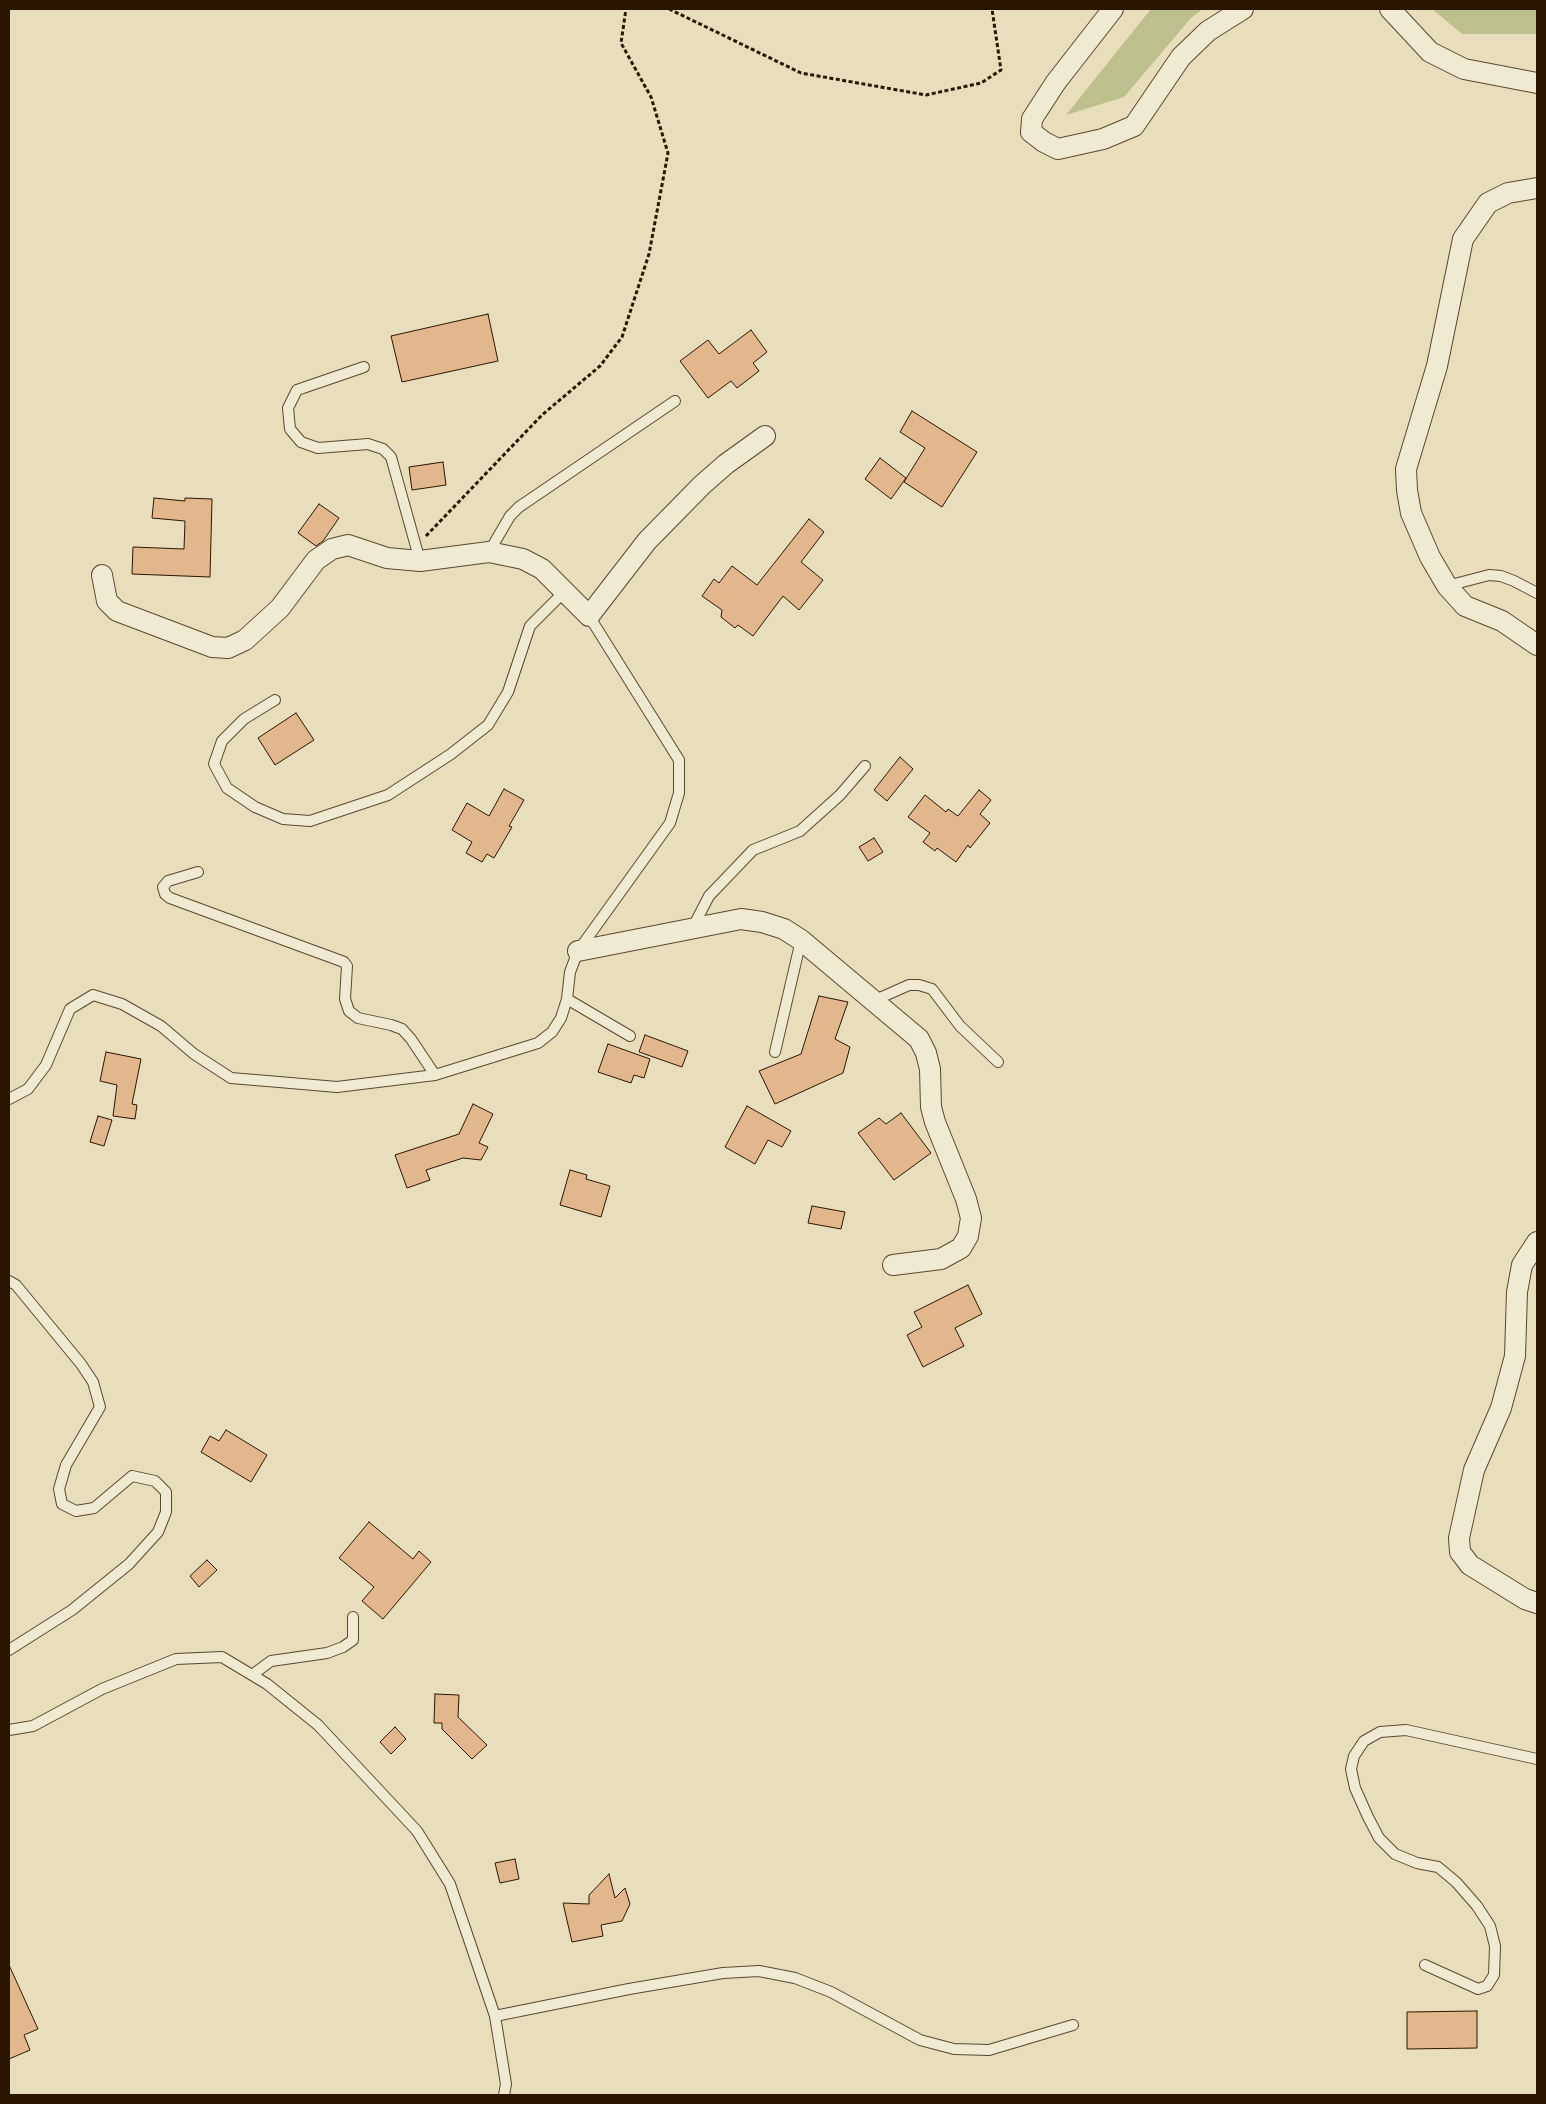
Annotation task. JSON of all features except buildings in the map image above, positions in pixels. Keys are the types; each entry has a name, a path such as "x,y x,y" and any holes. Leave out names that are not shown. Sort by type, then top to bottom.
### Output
{"street":[{"path":"1114,9 1056,82 1032,119 1031,132 1044,142 1058,149 1103,139 1134,126 1181,57 1208,31 1243,9"},
{"path":"1390,9 1430,52 1464,69 1537,84"},
{"path":"1537,188 1508,193 1488,203 1463,238 1437,366 1406,469 1411,513 1430,557 1447,586 1465,606 1502,621 1537,645"},
{"path":"102,575 107,601 117,611 212,647 228,648 245,640 280,608 316,560 332,549 348,546 387,558 418,552 490,552 523,559 542,569 588,616 647,541 702,485 726,464 765,436"},
{"path":"578,951 740,919 770,924 784,929 801,940 918,1039 926,1053 930,1069 931,1107 935,1122 966,1199 971,1218 968,1236 961,1248 941,1259 893,1265"},
{"path":"1537,1242 1522,1265 1517,1292 1515,1356 1501,1408 1474,1470 1459,1538 1460,1552 1470,1565 1525,1600 1537,1602"}],"lane":[{"path":"364,367 297,390 288,408 290,429 301,442 318,448 368,444 382,449 391,457 418,552"},
{"path":"490,552 510,516 519,508 675,402"},
{"path":"1447,586 1489,575 1501,576 1537,594"},
{"path":"275,700 244,719 222,741 214,764 227,788 255,807 283,819 310,821 388,795 451,754 488,725 508,692 530,626 565,592"},
{"path":"9,1099 28,1089 46,1065 70,1009 93,995 122,1004 161,1026 194,1054 232,1078 337,1086 435,1075 538,1043 552,1032 561,1018 567,999 570,972 578,951 670,823 679,793 679,760 588,616"},
{"path":"692,930 709,896 753,850 800,831 840,794 864,766"},
{"path":"198,872 168,881 163,887 165,894 170,898 344,962 347,966 344,999 349,1011 358,1018 391,1024 402,1029 435,1075"},
{"path":"775,1052 801,940"},
{"path":"872,1001 909,985 919,985 932,989 960,1026 998,1062"},
{"path":"567,999 630,1036"},
{"path":"9,1281 16,1285 81,1364 93,1382 100,1407 66,1465 58,1489 62,1504 76,1511 94,1508 132,1476 155,1481 166,1492 166,1512 158,1532 130,1564 72,1610 9,1650"},
{"path":"252,1675 271,1661 327,1653 344,1647 353,1640 353,1617"},
{"path":"9,1730 33,1726 102,1689 176,1659 222,1657 252,1675 318,1724 417,1831 450,1884 495,2016 506,2084 504,2095"},
{"path":"1425,1965 1478,1989 1487,1986 1494,1975 1495,1946 1490,1926 1477,1906 1456,1882 1438,1867 1417,1863 1395,1854 1379,1838 1355,1788 1351,1768 1354,1756 1364,1741 1380,1732 1406,1730 1537,1759"},
{"path":"495,2016 638,1987 723,1973 759,1971 795,1978 831,1992 920,2040 954,2050 990,2050 1073,2026"}],"path":[{"path":"418,552 423,539 542,415 600,366 622,337 650,254 668,153 651,98 622,43 626,9"},
{"path":"669,9 801,73 926,95 981,83 1000,70 992,9"}],"green space":[{"path":"1151,9 1203,9 1191,18 1124,97 1066,115"},
{"path":"1432,9 1537,9 1537,34 1462,34"}]}
